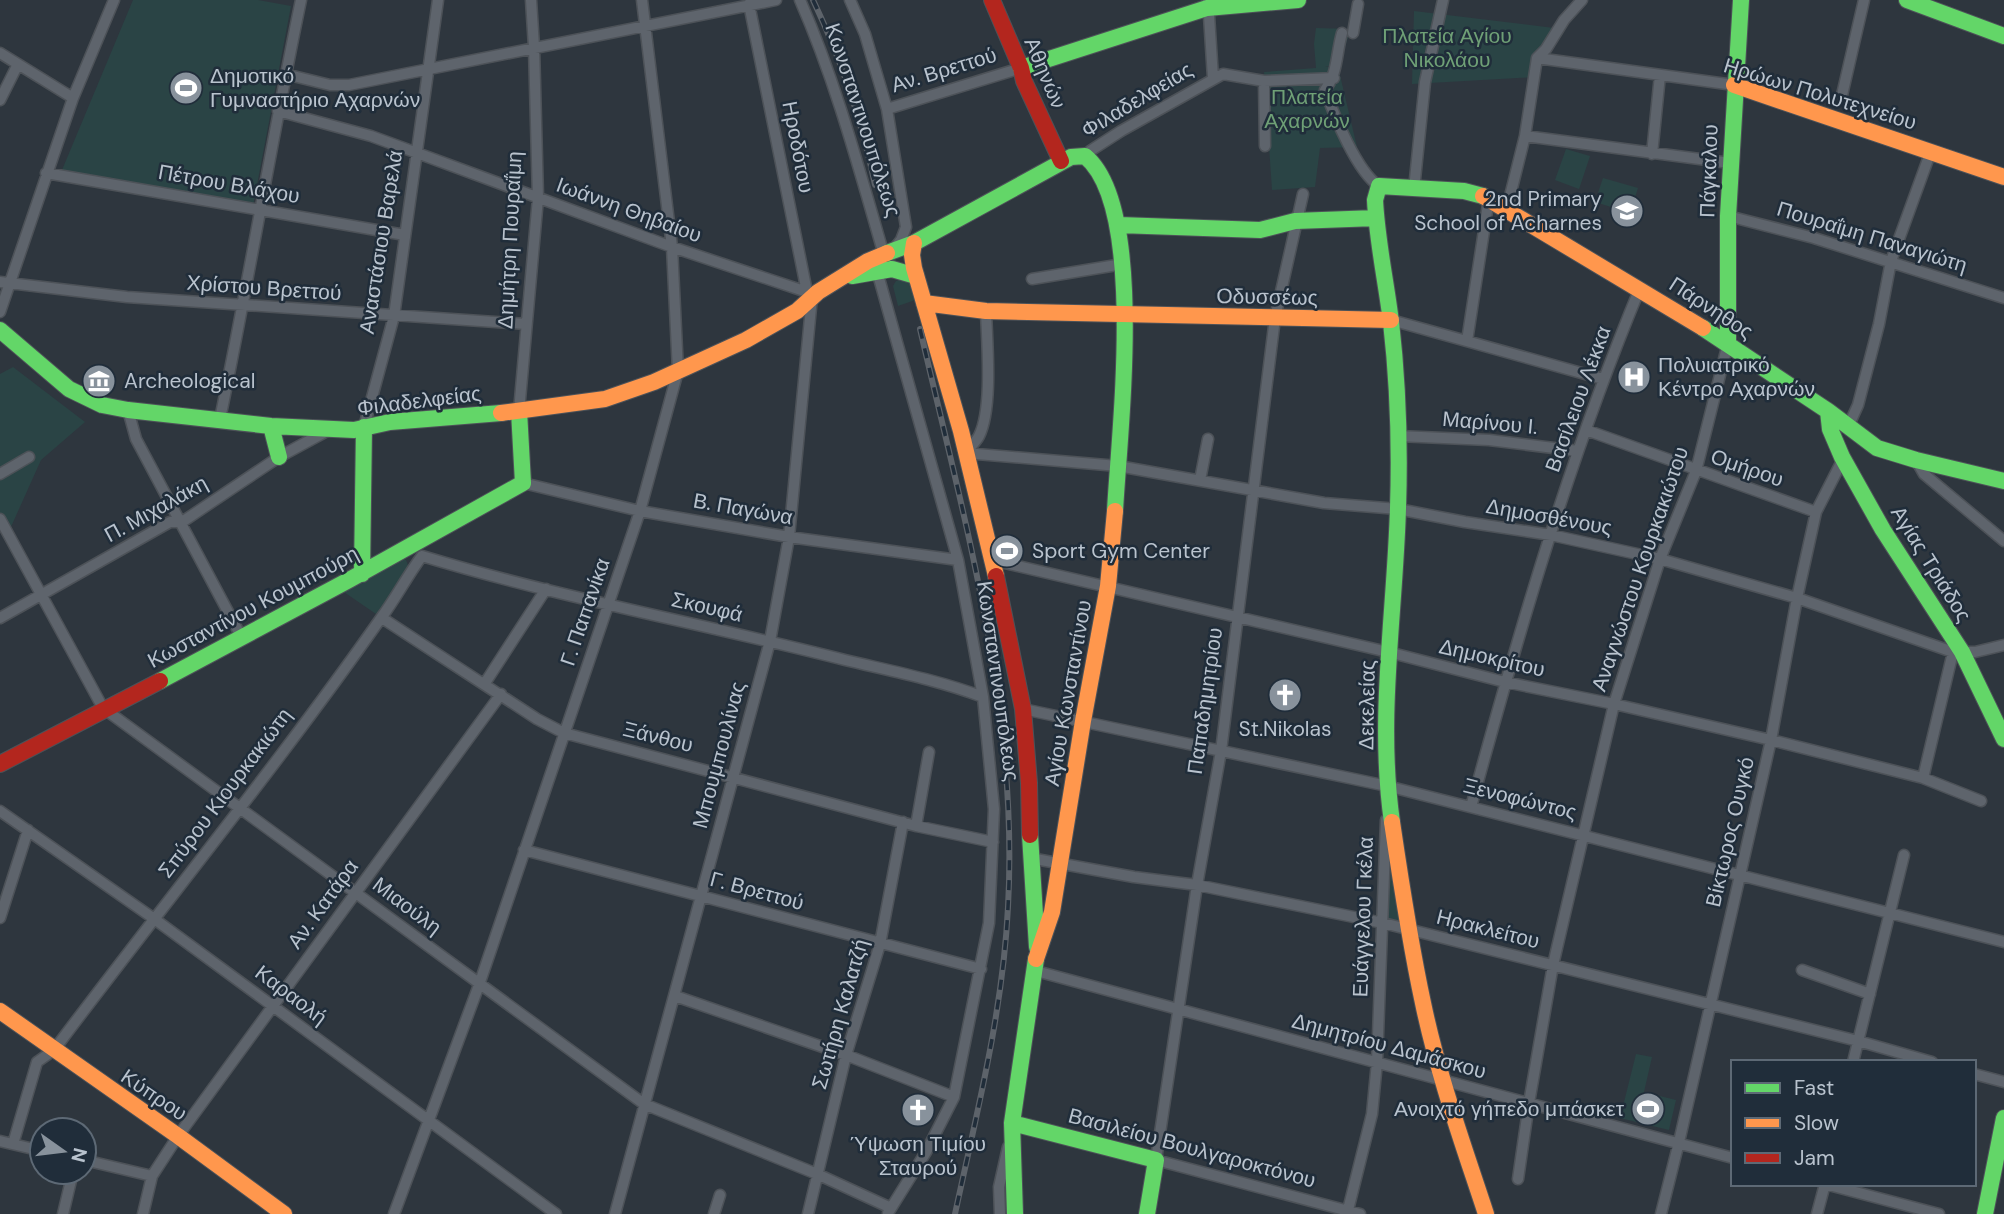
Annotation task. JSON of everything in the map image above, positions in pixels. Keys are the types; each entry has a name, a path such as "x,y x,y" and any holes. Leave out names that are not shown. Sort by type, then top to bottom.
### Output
{"street":[{"path":"0,312 5,283 73,98 114,0"},
{"path":"220,419 244,306 259,208 301,0"},
{"name":"Αναστάσιου Βαρελά","path":"362,574 364,428 394,316 438,0"},
{"name":"Δημήτρη Πουραΐμη","path":"523,483 519,411 538,198 531,0"},
{"name":"Γ. Παπανίκα","path":"394,1214 479,985 640,511 678,371 672,247 642,0"},
{"path":"285,75 330,85 349,85 776,0"},
{"name":"Κωνσταντινουπόλεως","path":"800,0 820,46 888,253 901,240 906,227 887,109 865,34 850,0"},
{"name":"Αθηνών","path":"992,0 1024,81 1061,161"},
{"name":"Αν. Βρεττού","path":"887,109 1021,68 1208,4 1298,0"},
{"path":"1414,189 1425,82 1443,0"},
{"path":"1507,208 1525,136 1537,58 1582,0"},
{"name":"Πάγκαλου","path":"1728,343 1730,163 1741,0"},
{"path":"1842,95 1864,0"},
{"path":"1907,0 2004,36"},
{"name":"Ηροδότου","path":"749,4 810,294"},
{"path":"1208,4 1213,78"},
{"path":"1358,4 1348,33 1336,51 1334,78 1325,90 1332,111 1362,165 1374,183 1384,186"},
{"path":"0,53 73,98"},
{"name":"Ηρώων Πολυτεχνείου","path":"1537,58 1734,85 2004,177"},
{"path":"0,100 18,64"},
{"name":"Φιλαδελφείας","path":"1085,156 1122,131 1223,74 1264,81 1334,78"},
{"path":"1652,154 1660,75"},
{"path":"1264,81 1265,146"},
{"name":"Ιωάννη Θηβαίου","path":"278,111 371,136 672,247 810,294"},
{"path":"1525,136 1730,163"},
{"path":"1848,427 1858,405 1876,336 1891,261 1931,150"},
{"path":"1061,161 1076,155 1085,156"},
{"name":"Αγίου Κωνσταντίνου","path":"1000,1214 999,1187 1013,1123 1037,954 1052,912 1108,586 1118,466 1126,315 1119,225 1101,171 1085,156"},
{"name":"Φιλαδελφείας","path":"0,330 69,389 102,405 128,410 271,426 354,430 390,422 519,411 605,399 678,371 780,321 797,311 810,294 888,253 914,243 1061,161"},
{"name":"Πέτρου Βλάχου","path":"46,173 405,235"},
{"name":"Πάρνηθος","path":"1384,186 1464,191 1489,198 1728,343 1877,448 2004,481"},
{"name":"Δεκελείας","path":"1384,186 1375,200 1376,218 1396,369 1398,436 1398,509 1388,652 1387,786 1408,928 1423,1005 1443,1081 1486,1214"},
{"name":"Παπαδημητρίου","path":"1147,1214 1197,886 1221,751 1275,318 1303,194"},
{"path":"1466,341 1489,198"},
{"name":"Πουραΐμη Παναγιώτη","path":"1728,216 1891,261 2004,298"},
{"path":"1119,225 1260,230 1295,222 1376,218"},
{"name":"Κωνσταντινουπόλεως","path":"914,243 912,255 916,276 992,560 1023,709 1037,954"},
{"path":"1032,279 1123,264"},
{"name":"Φιλαδελφείας","path":"839,278 894,268 916,276"},
{"name":"Κωνσταντινουπόλεως","path":"877,271 958,560 983,696 992,768 993,842 989,923 954,1097 926,1152 889,1211"},
{"name":"Χρίστου Βρεττού","path":"5,283 127,297 526,324"},
{"name":"Βασίλειου Λέκκα","path":"1471,807 1505,682 1578,451 1603,379 1640,288"},
{"name":"Μπουμπουλίνας","path":"615,1214 770,641 789,537 810,294"},
{"name":"Οδυσσέως","path":"924,303 986,311 1391,320 1603,379"},
{"path":"965,453 978,438 983,424 987,386 986,311"},
{"name":"Αναγνώστου Κουρκακιώτου","path":"1518,1179 1553,965 1614,704 1660,559 1696,471 1728,343"},
{"path":"128,410 136,439 242,638"},
{"name":"Αγίας Τριάδος","path":"1828,411 1826,418 1842,461 1957,652 2004,739"},
{"path":"271,426 279,457"},
{"name":"Π. Μιχαλάκη","path":"0,618 170,522 182,522 279,457 328,430"},
{"name":"Ομήρου","path":"1586,430 1816,512"},
{"name":"Μαρίνου Ι.","path":"1398,436 1489,440 1578,451"},
{"path":"1200,480 1208,439"},
{"name":"Δημοσθένους","path":"965,453 1118,466 1324,503 1398,509 1551,535 1660,559 1797,598 1957,652"},
{"path":"0,474 29,457"},
{"path":"1916,460 1924,474 2004,541"},
{"name":"Βίκτωρος Ουγκό","path":"1661,1214 1771,740 1816,512 1842,461"},
{"name":"Β. Παγώνα","path":"523,483 640,511 789,537 958,560"},
{"name":"Κωσταντίνου Κουμπούρη","path":"0,764 362,574 419,551 523,483"},
{"name":"Μιαούλη","path":"0,519 103,708 643,1104 817,1174 889,1211"},
{"name":"Σκουφά","path":"419,551 546,589 770,641 983,696"},
{"name":"Σπύρου Κιουρκακιώτη","path":"13,1144 37,1062 54,1050 241,807 382,618 419,551"},
{"name":"Δημοκρίτου","path":"992,560 1388,652 1505,682 1771,740 1923,778 1980,800"},
{"path":"485,683 546,589"},
{"name":"Ξάνθου","path":"382,618 537,719 564,733 916,826 993,842"},
{"path":"1923,778 1957,652 2004,645"},
{"name":"Αν. Κατάρα","path":"143,1214 152,1176 178,1136 501,694"},
{"name":"Ξενοφώντος","path":"1023,709 1387,786 2004,942"},
{"path":"916,826 929,752"},
{"name":"Ευάγγελου Γκέλα","path":"1352,1213 1371,1114 1377,1062 1387,786"},
{"name":"Καραολή","path":"0,811 153,918 556,1214"},
{"name":"Σωτήρη Καλατζή","path":"808,1214 846,1055 880,944 903,822"},
{"path":"0,918 28,830"},
{"name":"Γ. Βρεττού","path":"523,850 981,969"},
{"path":"1853,1060 1904,855"},
{"name":"Ηρακλείτου","path":"1030,858 1197,886 1408,928 1926,1060"},
{"path":"1802,970 1870,994"},
{"name":"Δημητρίου Δαμάσκου","path":"1036,971 1731,1157"},
{"path":"675,996 846,1055 954,1097"},
{"name":"Κύπρου","path":"0,1011 284,1214"},
{"path":"1976,1075 2004,1082"},
{"path":"1985,1214 2004,1118"},
{"name":"Αγίου Κωνσταντίνου","path":"1013,1123 1015,1214"},
{"name":"Βασιλείου Βουλγαροκτόνου","path":"1013,1123 1352,1213"},
{"path":"0,1141 28,1148"},
{"path":"98,1163 152,1176"},
{"path":"64,1214 70,1186"},
{"path":"1818,1214 1825,1186"},
{"path":"1833,1186 1940,1214"},
{"path":"714,1214 720,1195"},
{"path":"535,1214 539,1202"}],"green space":[{"name":"Δημοτικό Γυμναστήριο Αχαρνών","path":"133,0 258,0 291,6 253,206 62,170"},
{"name":"Πλατεία Αγίου Νικολάου","path":"1414,11 1554,28 1535,77 1412,84"},
{"name":"Πλατεία Αχαρνών","path":"1316,28 1351,29 1342,55 1335,65 1325,67 1338,67 1357,147 1320,148 1315,187 1272,190 1264,72 1316,68"},
{"path":"1566,149 1590,156 1579,189 1555,180"},
{"path":"1603,178 1638,188 1630,213 1595,202"},
{"path":"902,279 910,284 915,300 898,306 893,286 896,281"},
{"path":"13,367 85,422 41,460 6,538 0,527 0,374"},
{"path":"399,557 406,560 410,570 376,614 341,590"},
{"path":"1389,838 1404,925 1388,922"},
{"name":"Ανοιχτό γήπεδο μπάσκετ","path":"1636,1054 1652,1057 1644,1092 1676,1100 1669,1130 1620,1118"}],"railway":[{"path":"813,0 850,91 875,185"},
{"path":"920,329 985,615 1005,760 1009,833 1008,907 1001,984 988,1061 955,1214"}],"traffic: fast":[{"path":"1021,68 1207,8 1298,0"},
{"path":"1728,343 1728,216 1741,0"},
{"path":"1907,0 2004,36"},
{"path":"887,253 914,243 1071,157 1085,156 1104,183 1116,222 1123,270 1124,377 1115,511"},
{"path":"1392,822 1386,744 1398,508 1398,415 1391,322 1375,200 1379,186 1464,191 1483,196"},
{"path":"1119,225 1260,230 1295,221 1376,218"},
{"path":"852,276 892,269 916,276"},
{"path":"1703,328 1828,411 1877,448 2004,481"},
{"path":"0,330 69,389 102,405 128,410 271,426 354,430 390,422 501,413"},
{"path":"160,681 523,483 519,411"},
{"path":"1828,411 1830,429 1842,457 1883,530 1962,652 2004,739"},
{"path":"271,426 279,457"},
{"path":"362,574 364,427"},
{"path":"1030,835 1037,947"},
{"path":"1015,1214 1012,1123 1036,959"},
{"path":"1985,1214 2004,1118"},
{"path":"1012,1123 1156,1160 1147,1214"}],"traffic: slow":[{"path":"1734,85 2004,177"},
{"path":"1483,196 1703,328"},
{"path":"914,243 914,268 961,431 996,576"},
{"path":"501,413 605,399 654,382 746,340 797,311 818,292 868,261 887,253"},
{"path":"924,303 986,311 1391,320"},
{"path":"1036,959 1052,912 1108,586 1115,511"},
{"path":"1392,822 1429,1030 1451,1109 1486,1214"},
{"path":"0,1011 284,1214"}],"traffic: jam":[{"path":"992,0 1024,81 1061,161"},
{"path":"996,576 1023,709 1030,835"},
{"path":"0,764 160,681"}],"place":[{"name":"Δημοτικό Γυμναστήριο Αχαρνών","path":"186,88"},
{"name":"2nd Primary School of Acharnes","path":"1627,211"},
{"name":"Πολυιατρικό Κέντρο Αχαρνών","path":"1634,377"},
{"name":"Archeological","path":"99,381"},
{"name":"Sport Gym Center","path":"1007,551"},
{"name":"St.Nikolas","path":"1285,695"},
{"name":"Ανοιχτό γήπεδο μπάσκετ","path":"1648,1109"},
{"name":"Ύψωση Τιμίου Σταυρού","path":"918,1110"}]}
